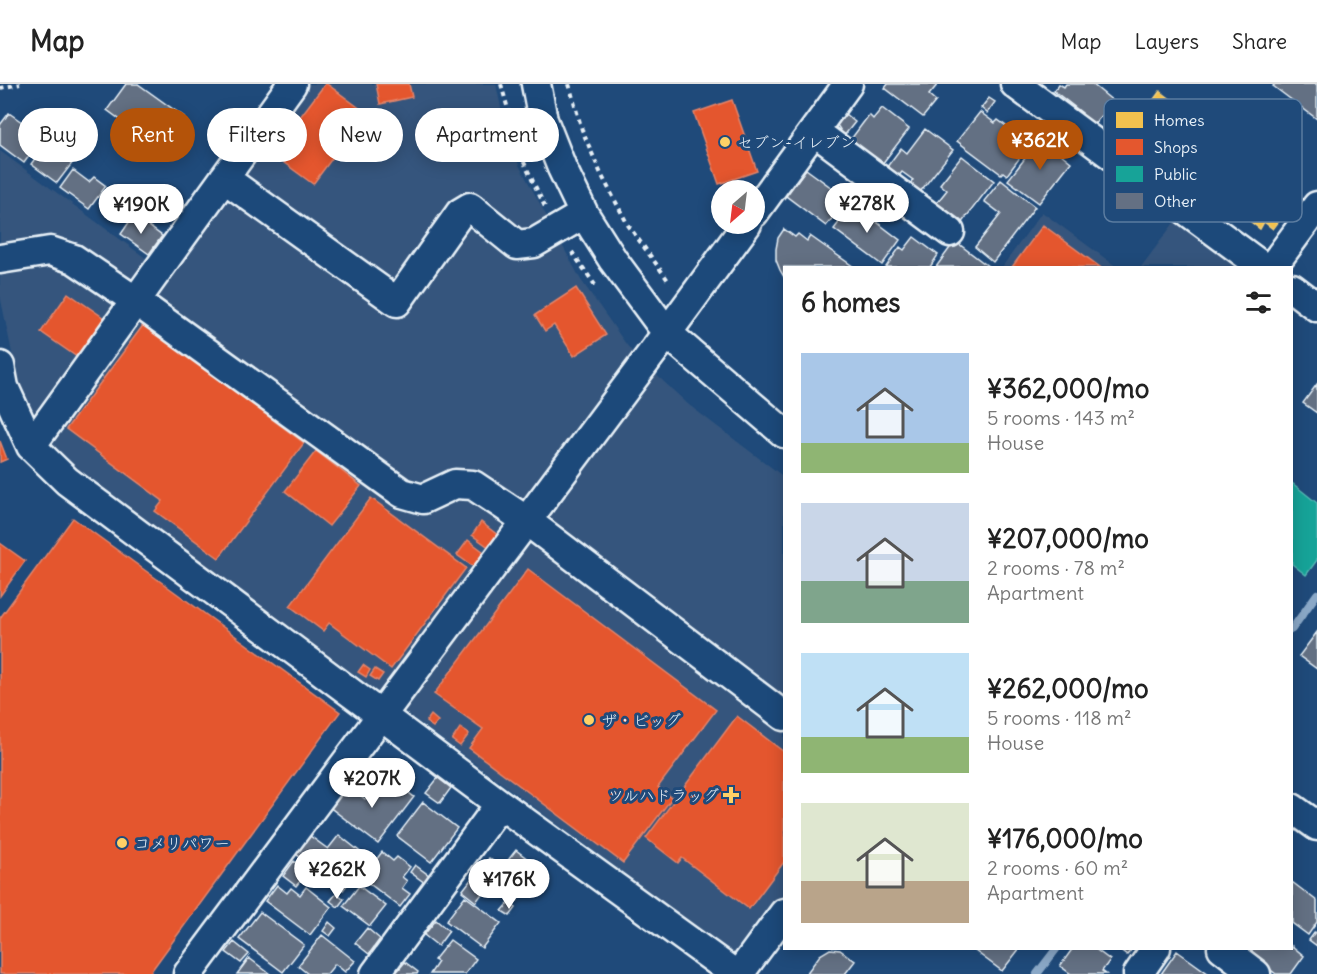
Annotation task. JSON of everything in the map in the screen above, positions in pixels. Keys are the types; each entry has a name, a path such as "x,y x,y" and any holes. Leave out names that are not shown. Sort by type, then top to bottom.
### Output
{"street":[{"path":"31,446 292,84"},
{"path":"536,84 543,120 562,168 584,214 613,260 667,333 783,432"},
{"path":"765,198 848,84"},
{"path":"1015,84 1104,150"},
{"path":"814,131 950,232"},
{"path":"224,178 397,302 460,213 470,207 517,245 534,243 584,214"},
{"path":"1273,266 1317,206"},
{"path":"1202,222 1262,266"},
{"path":"188,974 740,234"},
{"path":"0,259 50,251 74,259 136,301 402,493 423,500 455,484 473,485 527,521 783,715"},
{"path":"1293,289 1317,307"},
{"path":"0,366 4,387 31,446 67,481 500,804 737,974 783,914"},
{"path":"375,974 500,804"},
{"path":"1293,809 1317,826"},
{"path":"1138,974 1155,950"},
{"path":"1225,950 1256,974"}],"path":[{"path":"0,88 20,84"},
{"path":"569,84 582,130 601,174 628,225 688,305"}],"shaded area":[{"path":"302,84 496,84 501,108 415,108 415,162 518,162 581,280 635,355 689,405 783,476 783,897 739,958 76,470 44,443 22,402 0,295 0,151 166,273 246,162 307,162 307,108 285,108"},
{"path":"1042,212 1116,266 1003,266"},
{"path":"1175,222 1179,222 1239,266 1142,266"}],"building: Homes":[{"path":"1160,91 1171,99 1154,99"},
{"path":"1251,222 1264,222 1260,229"},
{"path":"1264,222 1278,222 1273,229"}],"building: Shops":[{"path":"327,84 359,108 319,108 319,162 329,162 313,184 283,162 307,162 307,108"},
{"path":"376,84 409,84 412,97 380,104"},
{"name":"セブン-イレブン","path":"732,100 757,171 731,180 718,180 694,113"},
{"path":"1043,225 1099,266 1013,266"},
{"path":"576,288 606,335 574,356 554,325 545,331 535,315"},
{"path":"68,293 104,318 77,357 41,332"},
{"path":"144,324 304,443 219,558 155,511 163,501 66,429"},
{"path":"0,441 7,459 0,462"},
{"path":"316,451 361,486 329,526 285,491"},
{"path":"371,498 466,568 391,669 329,623 323,631 290,606"},
{"name":"コメリパワー","path":"73,518 340,712 149,974 0,974 0,618"},
{"path":"481,522 499,536 490,548 472,535"},
{"path":"468,540 488,555 478,570 457,555"},
{"path":"0,543 25,561 0,596"},
{"name":"ザ・ビッグ","path":"528,569 716,710 658,787 672,798 623,863 469,748 483,729 434,694"},
{"path":"363,665 370,670 366,677 358,672"},
{"path":"375,669 383,674 378,681 370,676"},
{"path":"431,715 438,721 433,727 426,722"},
{"name":"ツルハドラッグ","path":"737,716 783,751 783,863 749,909 682,858 678,863 646,838"},
{"path":"460,728 469,734 460,746 452,740"}],"building: Public":[{"path":"1293,484 1317,503 1317,560 1306,575 1293,565"}],"building: Other":[{"path":"126,84 138,84 171,108 110,108 110,112 107,110"},
{"path":"888,84 938,84 929,95 936,101 923,117 885,88"},
{"path":"1059,84 1064,87 1066,84 1092,84 1111,99 1104,99 1104,112 1093,126 1080,116 1082,113 1054,91"},
{"path":"1275,84 1317,84 1317,119 1302,108 1302,99 1290,99 1273,86"},
{"path":"989,98 995,102 987,113 981,108"},
{"path":"882,108 909,129 882,164 851,139 869,115 873,119"},
{"path":"980,112 995,123 998,120 1030,144 1007,175 1003,172 1001,174 957,141"},
{"path":"9,113 18,119 18,158 0,145 0,125"},
{"path":"845,114 855,122 844,136 837,125"},
{"path":"925,129 953,150 920,192 910,184 913,180 902,172 898,177 886,168 901,148 907,153"},
{"path":"1041,138 1071,162 1039,203 1008,180"},
{"path":"962,156 994,181 960,225 935,205 947,190 940,184"},
{"path":"32,162 73,162 57,183 31,164"},
{"path":"806,169 851,202 838,219 834,216 826,226 786,196"},
{"path":"73,170 89,182 94,177 106,186 89,209 60,188"},
{"path":"1001,180 1035,207 993,262 975,247 1001,214 984,201"},
{"path":"853,204 900,240 882,265 834,229"},
{"path":"134,215 162,236 149,254 121,234"},
{"path":"784,229 795,237 798,234 807,241 810,236 853,266 783,266 783,275 776,260 778,238"},
{"path":"914,237 938,255 931,266 887,266 900,247 904,250"},
{"path":"955,241 988,266 937,266"},
{"path":"1317,384 1317,413 1303,403"},
{"path":"1317,632 1317,669 1299,656"},
{"path":"390,778 414,797 378,844 328,806 345,784 365,799 369,794 373,798"},
{"path":"438,778 451,788 440,803 426,793"},
{"path":"423,802 457,828 431,862 397,836"},
{"path":"339,835 368,858 343,890 296,854 310,836 328,849"},
{"path":"516,850 541,869 517,901 479,872 489,858 502,868"},
{"path":"382,852 393,861 397,857 410,867 402,877 407,881 402,888 410,894 400,907 362,878"},
{"path":"294,861 308,872 296,886 283,876"},
{"path":"415,865 430,876 425,883 410,872"},
{"path":"473,877 487,887 476,902 462,891"},
{"path":"1293,883 1317,901 1317,922 1308,935 1293,924"},
{"path":"277,885 287,893 291,888 300,895 306,887 331,907 310,935 265,901"},
{"path":"359,886 386,906 370,926 343,906"},
{"path":"337,893 344,899 338,907 330,901"},
{"path":"465,896 501,923 482,948 446,921"},
{"path":"509,903 516,908 510,916 502,911"},
{"path":"260,912 304,945 283,972 239,939"},
{"path":"436,920 449,931 438,946 424,935"},
{"path":"329,922 336,928 330,936 323,931"},
{"path":"367,928 380,939 369,954 355,943"},
{"path":"1315,932 1317,934 1317,946 1309,940"},
{"path":"322,935 355,961 345,972 335,964 327,974 308,974 298,966"},
{"path":"450,940 476,959 465,974 430,974 438,962 434,960"},
{"path":"234,942 249,954 241,963 226,952"},
{"path":"1293,947 1304,956 1291,974 1276,974 1245,950 1293,950"},
{"path":"828,950 840,950 855,961 845,974 806,974 820,955"},
{"path":"974,950 1018,950 1002,971"},
{"path":"1072,950 1097,950 1110,960 1102,971 1106,974 1071,974 1060,966"},
{"path":"1121,950 1131,950 1127,955"},
{"path":"1177,951 1209,974 1161,974"},
{"path":"249,958 270,974 237,974"},
{"path":"405,962 418,972 417,974 395,974"}],"waterway":[{"path":"1293,628 1317,594"},
{"path":"1037,974 1055,950"}],"place":[{"name":"セブン-イレブン","path":"725,142"},
{"name":"ザ・ビッグ","path":"589,720"},
{"name":"ツルハドラッグ","path":"731,795"},
{"name":"コメリパワー","path":"122,843"}]}
